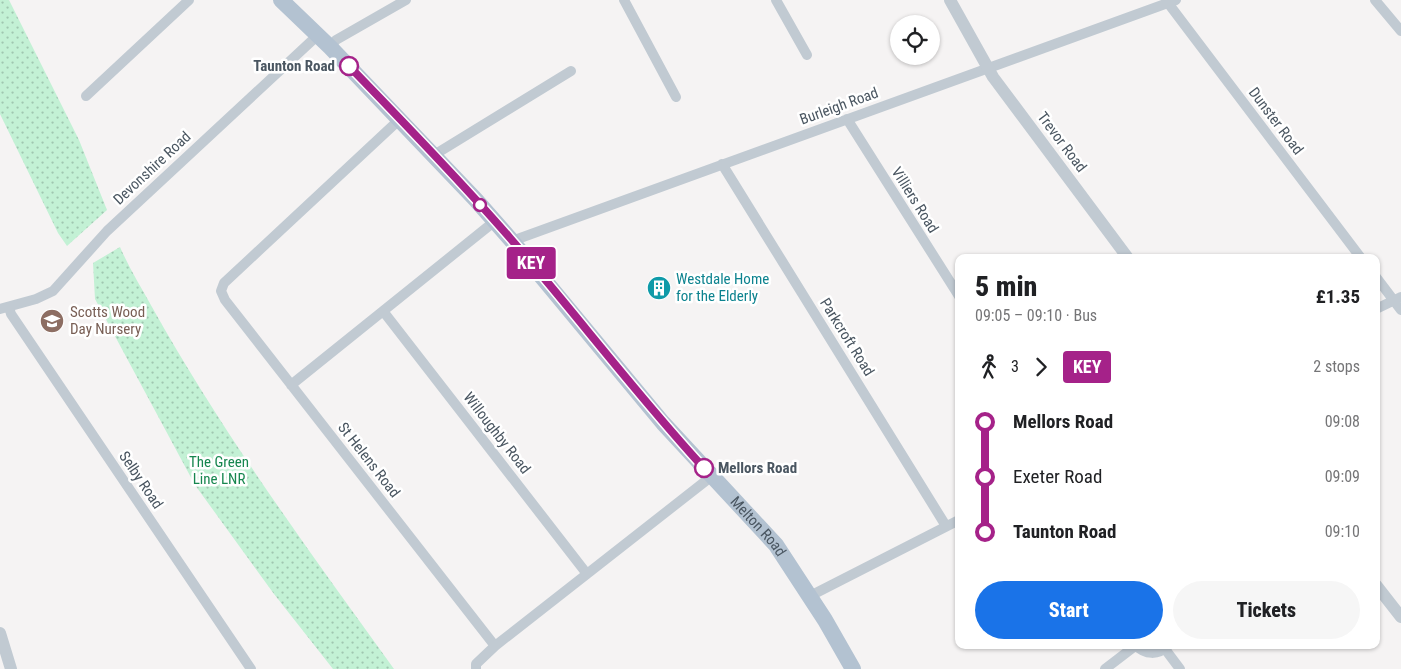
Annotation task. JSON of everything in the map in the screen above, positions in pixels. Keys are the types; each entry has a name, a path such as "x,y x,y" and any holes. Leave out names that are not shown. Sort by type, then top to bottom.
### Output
{"main road":[{"name":"Melton Road","path":"281,0 400,119 495,221 653,412 776,545 810,596 852,669"}],"street":[{"path":"86,96 190,0"},
{"path":"330,47 336,40 406,0"},
{"path":"624,0 676,96"},
{"path":"776,0 807,55"},
{"name":"Trevor Road","path":"950,0 988,68 1125,254"},
{"path":"1375,0 1401,31"},
{"name":"Burleigh Road","path":"512,240 988,68 1149,4 1172,2"},
{"name":"Dunster Road","path":"1172,2 1358,254"},
{"name":"Devonshire Road","path":"5,308 36,299 53,291 107,231 318,35"},
{"path":"434,155 571,72"},
{"name":"St Helens Road","path":"400,119 224,283 221,291 225,300 495,646"},
{"name":"Villiers Road","path":"846,119 955,290"},
{"name":"Parkcroft Road","path":"722,164 946,526"},
{"path":"291,385 495,221"},
{"path":"1380,281 1397,298 1401,310"},
{"path":"1380,307 1397,298"},
{"name":"Selby Road","path":"5,308 11,314 251,669"},
{"name":"Willoughby Road","path":"383,311 587,574"},
{"path":"476,669 476,664 495,646 712,476"},
{"path":"810,596 955,522"},
{"path":"1380,590 1401,618"},
{"path":"0,633 11,669"},
{"path":"1105,669 1130,649"},
{"path":"1139,649 1152,654 1163,649"},
{"path":"1168,649 1180,669"}],"green space":[{"path":"0,0 9,0 79,140 107,210 67,246 58,233 0,114"},
{"name":"The Green Line LNR","path":"120,247 179,354 237,446 394,669 333,669 274,594 195,485 95,299 93,263"}],"bus line":[{"name":"KEY","path":"349,66 512,240 662,423 704,468"}],"place":[{"name":"Taunton Road","path":"349,66"},
{"name":"Westdale Home for the Elderly","path":"659,288"},
{"name":"Scotts Wood Day Nursery","path":"52,321"},
{"name":"Mellors Road","path":"704,468"}]}
